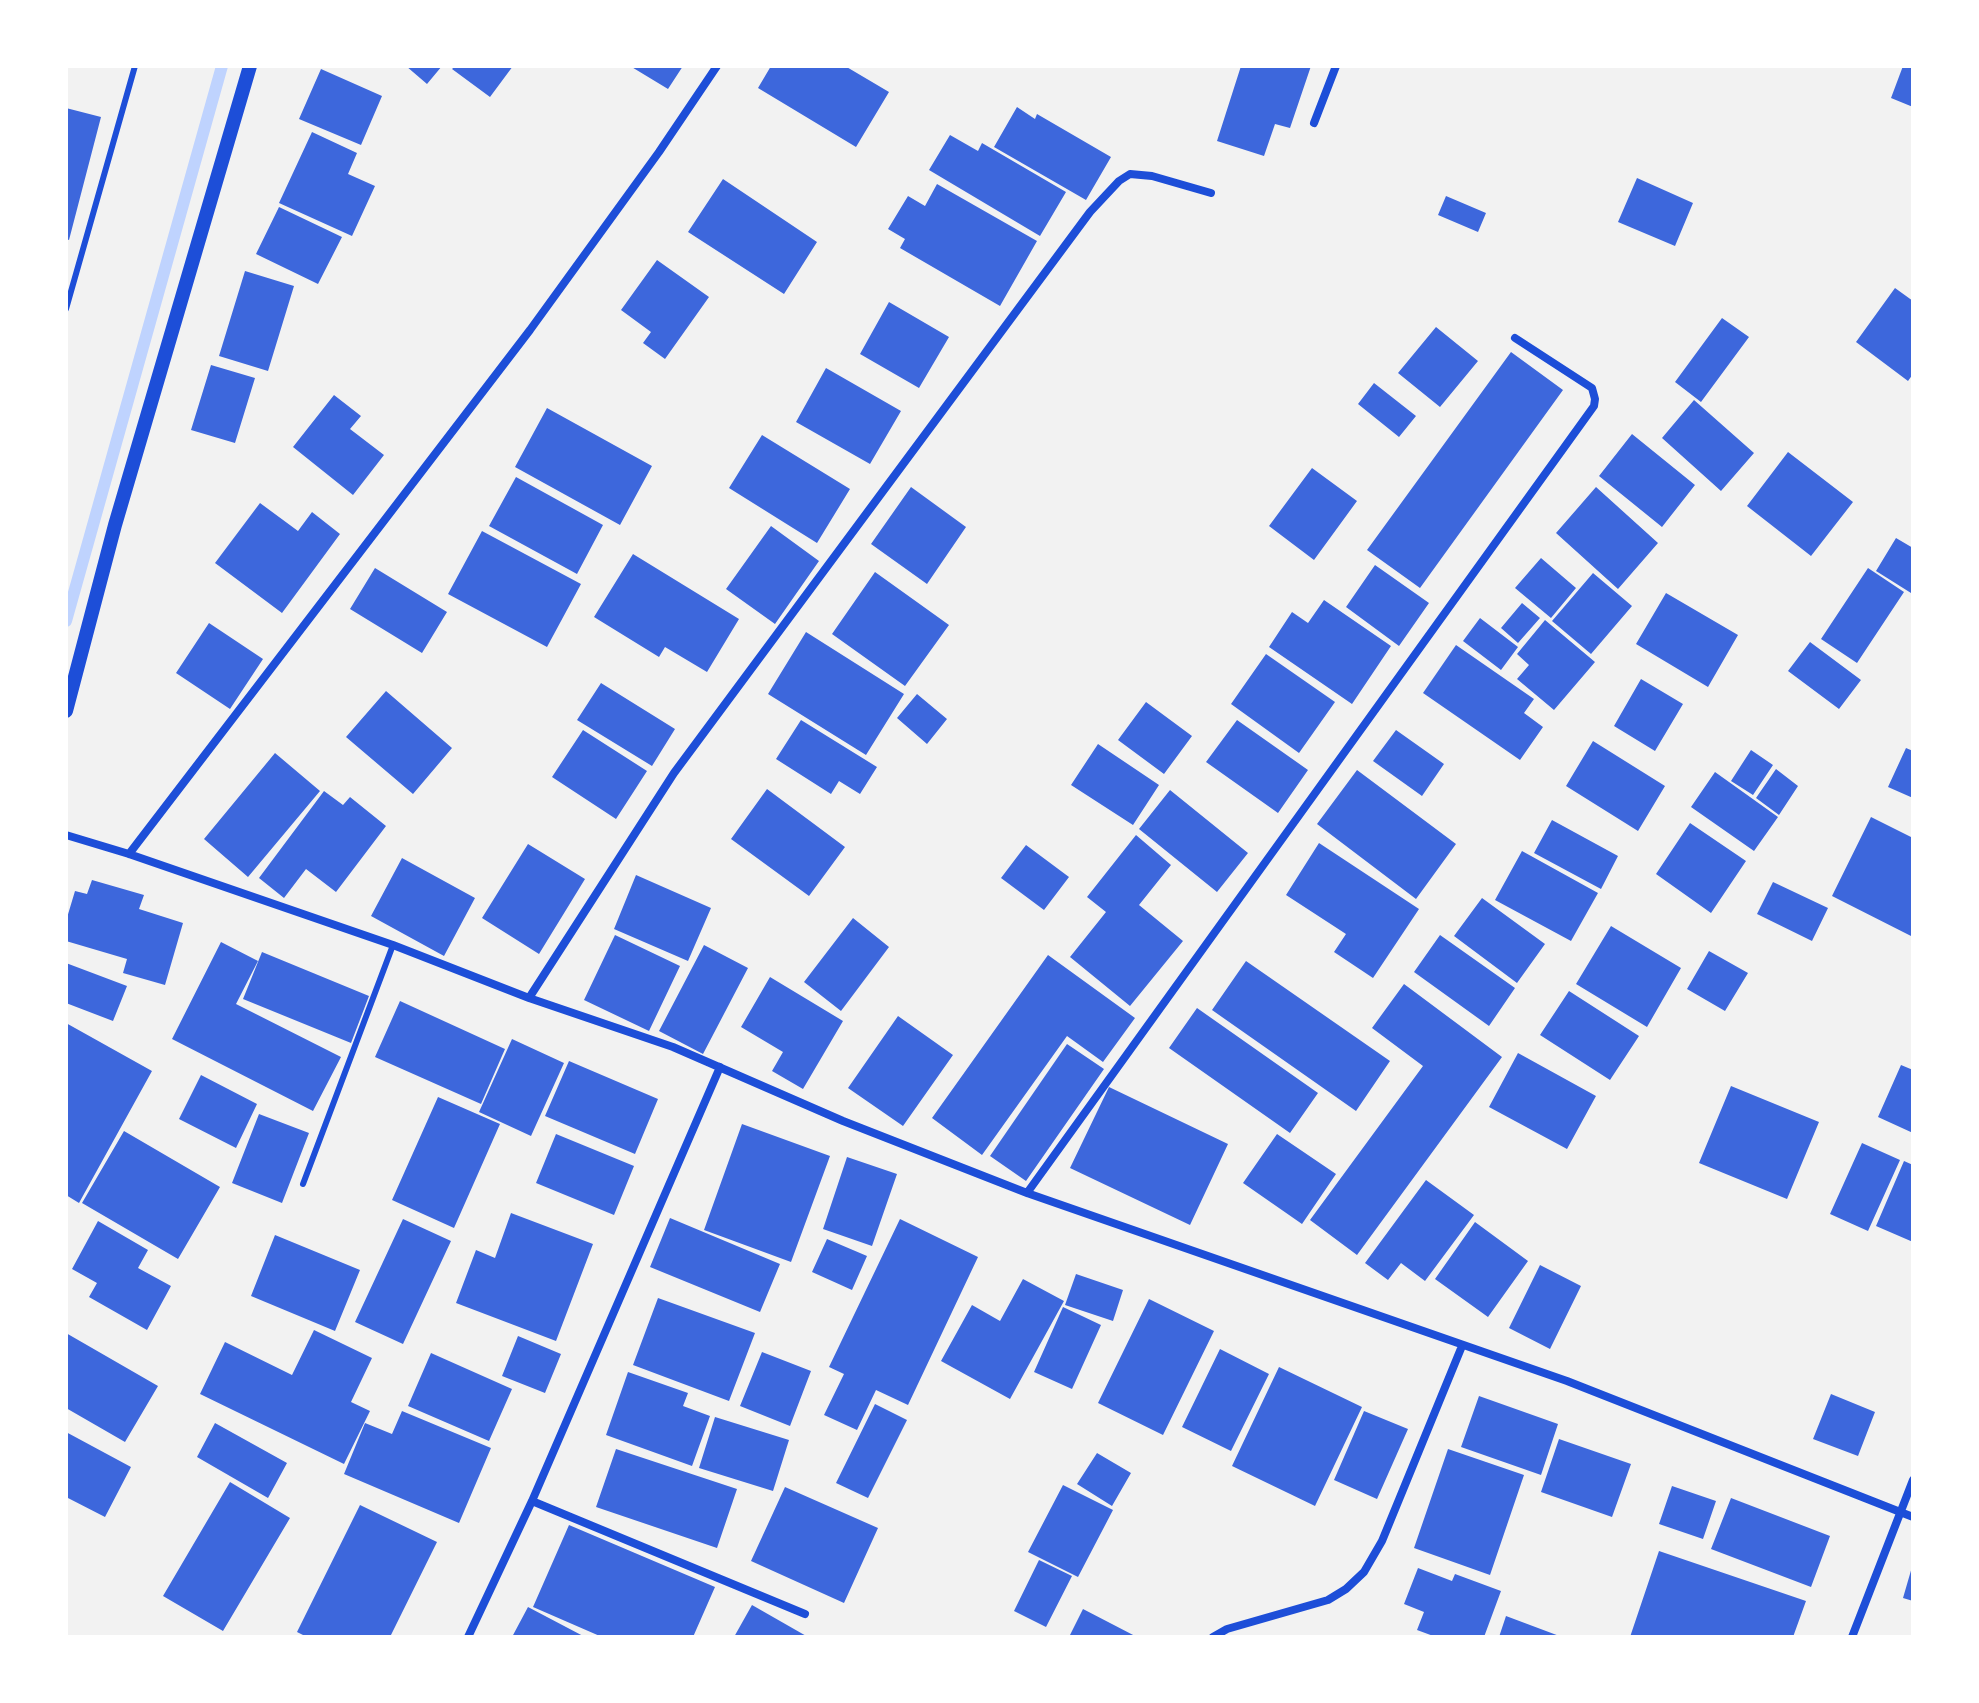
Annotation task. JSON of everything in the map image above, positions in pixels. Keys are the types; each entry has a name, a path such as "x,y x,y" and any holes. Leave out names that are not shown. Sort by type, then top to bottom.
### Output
{"street":[{"path":"66,711 115,525 250,66"},
{"path":"129,854 530,330 717,66"},
{"path":"1314,123 1336,66"},
{"path":"529,998 674,773 1090,212 1119,181 1130,174 1152,176 1211,193"},
{"path":"1027,1193 1594,406 1592,388 1515,338"},
{"path":"66,835 393,945 529,998 673,1047 843,1121 1027,1193 1567,1381 1913,1517"},
{"path":"468,1637 532,1501 720,1067"},
{"path":"1213,1637 1227,1629 1328,1600 1364,1572 1382,1541 1462,1346"},
{"path":"1852,1637 1913,1480"},
{"path":"532,1501 805,1614"}],"lane":[{"path":"66,309 135,66"},
{"path":"303,1184 393,945"}],"building":[{"path":"406,66 442,66 427,84"},
{"path":"455,66 513,66 490,97 452,69"},
{"path":"630,66 683,66 668,89"},
{"path":"771,66 845,66 889,92 856,147 758,88"},
{"path":"1241,66 1311,66 1290,128 1275,124 1264,156 1217,141"},
{"path":"1903,66 1913,66 1913,107 1891,98"},
{"path":"321,69 382,96 361,145 299,119"},
{"path":"1017,107 1035,119 1037,114 1111,157 1086,200 994,147"},
{"path":"66,108 101,117 69,240 66,239"},
{"path":"312,132 357,153 348,174 375,186 352,236 279,203"},
{"path":"950,135 978,151 982,143 1066,192 1040,236 929,170"},
{"path":"1637,178 1693,203 1675,246 1618,222"},
{"path":"723,179 817,242 784,294 688,232"},
{"path":"937,184 1037,241 1000,306 900,248 905,239 888,229 908,196 925,206"},
{"path":"1446,196 1486,213 1478,232 1438,215"},
{"path":"279,207 342,237 318,284 256,254"},
{"path":"657,260 709,297 665,359 643,343 651,332 621,310"},
{"path":"245,271 294,286 268,371 219,356"},
{"path":"1895,288 1913,301 1913,374 1908,381 1856,342"},
{"path":"889,302 949,337 919,388 860,354"},
{"path":"1722,318 1749,337 1701,402 1675,382"},
{"path":"1436,327 1478,361 1440,407 1398,373"},
{"path":"1511,352 1563,390 1420,588 1367,550"},
{"path":"211,365 255,378 235,443 191,430"},
{"path":"826,368 901,411 870,464 796,422"},
{"path":"1374,383 1416,416 1399,437 1358,404"},
{"path":"334,395 361,416 350,429 384,455 353,495 293,447"},
{"path":"1694,400 1754,453 1721,491 1662,438"},
{"path":"547,408 652,466 620,525 515,467"},
{"path":"1632,434 1695,485 1662,527 1599,476"},
{"path":"762,435 850,489 817,543 729,488"},
{"path":"1788,452 1853,502 1811,556 1747,506"},
{"path":"1312,468 1357,501 1314,560 1269,526"},
{"path":"516,477 603,525 577,574 489,526"},
{"path":"911,487 966,527 927,584 871,544"},
{"path":"1596,487 1658,543 1618,589 1556,533"},
{"path":"260,503 298,531 312,512 340,534 282,613 215,563"},
{"path":"771,526 819,561 775,624 726,589"},
{"path":"482,531 581,584 547,647 448,594"},
{"path":"1896,538 1913,548 1911,593 1876,571"},
{"path":"633,554 739,619 707,672 665,647 659,657 594,617"},
{"path":"1541,558 1576,588 1551,618 1515,588"},
{"path":"1375,565 1429,603 1399,646 1346,607"},
{"path":"375,568 447,612 422,653 350,609"},
{"path":"1868,568 1904,592 1857,663 1821,639"},
{"path":"875,572 949,625 905,686 832,634"},
{"path":"1593,573 1632,606 1591,654 1552,621"},
{"path":"1666,593 1738,635 1708,687 1636,644"},
{"path":"1324,600 1391,646 1352,704 1269,647 1292,612 1308,623"},
{"path":"1522,603 1540,618 1518,643 1501,628"},
{"path":"1480,618 1518,647 1501,670 1463,641"},
{"path":"1545,620 1595,662 1554,710 1517,679 1529,665 1517,654"},
{"path":"209,623 263,659 230,709 176,673"},
{"path":"806,632 904,694 866,755 768,694"},
{"path":"1810,642 1861,680 1839,709 1788,671"},
{"path":"1456,645 1534,699 1524,713 1543,727 1520,760 1423,693"},
{"path":"1266,654 1335,702 1299,753 1231,704"},
{"path":"1641,679 1683,704 1655,751 1614,726"},
{"path":"601,683 675,729 652,766 577,720"},
{"path":"386,691 452,748 413,794 346,737"},
{"path":"917,694 947,719 927,744 897,718"},
{"path":"1146,702 1192,736 1164,774 1118,740"},
{"path":"801,720 877,767 860,794 839,781 831,794 776,759"},
{"path":"1237,720 1308,770 1278,813 1206,762"},
{"path":"583,730 647,771 616,819 552,777"},
{"path":"1396,730 1444,764 1422,796 1373,761"},
{"path":"1593,741 1665,786 1638,831 1566,786"},
{"path":"1098,744 1159,785 1133,825 1071,785"},
{"path":"1906,748 1913,751 1913,798 1888,787"},
{"path":"1751,750 1773,765 1753,795 1731,781"},
{"path":"275,753 320,791 248,877 204,839"},
{"path":"1776,769 1798,786 1779,815 1756,798"},
{"path":"1357,770 1456,844 1416,899 1317,824"},
{"path":"1715,772 1778,817 1754,851 1691,807"},
{"path":"767,789 845,847 809,896 731,839"},
{"path":"1170,790 1248,853 1217,892 1139,829"},
{"path":"324,791 343,805 350,797 386,826 336,892 306,869 284,898 259,878"},
{"path":"1871,817 1913,838 1913,937 1832,896"},
{"path":"1552,820 1618,856 1601,889 1534,853"},
{"path":"1690,823 1746,861 1711,913 1656,874"},
{"path":"1136,835 1171,865 1139,905 1183,941 1130,1006 1070,957 1106,912 1087,897"},
{"path":"1319,843 1419,909 1373,978 1334,952 1346,934 1286,895"},
{"path":"528,844 585,879 539,954 482,918"},
{"path":"1026,845 1069,877 1044,910 1001,878"},
{"path":"1522,851 1598,893 1571,941 1495,900"},
{"path":"402,858 475,898 444,956 371,916"},
{"path":"636,875 711,908 688,961 614,929"},
{"path":"92,880 144,895 139,909 183,923 165,985 123,973 127,959 66,941 66,921 75,891 87,894"},
{"path":"1773,882 1828,908 1812,941 1757,914"},
{"path":"1482,898 1545,944 1517,983 1454,936"},
{"path":"853,918 889,947 841,1011 804,982"},
{"path":"1611,926 1681,968 1647,1027 1576,984"},
{"path":"615,935 680,966 649,1031 584,1000"},
{"path":"1440,935 1515,988 1489,1026 1414,972"},
{"path":"221,942 258,961 236,1004 341,1057 313,1111 172,1039"},
{"path":"704,945 748,968 703,1054 659,1031"},
{"path":"1709,951 1748,973 1725,1011 1687,989"},
{"path":"262,952 369,996 351,1043 243,999"},
{"path":"1048,955 1135,1018 1103,1062 1067,1036 982,1155 932,1118"},
{"path":"1246,961 1390,1061 1356,1111 1212,1010"},
{"path":"66,963 127,986 113,1021 66,1003"},
{"path":"770,977 843,1021 803,1089 772,1071 783,1052 741,1027"},
{"path":"1404,984 1502,1057 1357,1255 1310,1220 1423,1066 1372,1028"},
{"path":"1569,991 1639,1036 1610,1080 1540,1035"},
{"path":"400,1001 505,1049 481,1104 375,1057"},
{"path":"1197,1008 1318,1093 1290,1133 1169,1048"},
{"path":"898,1016 953,1055 903,1126 848,1088"},
{"path":"66,1023 152,1071 79,1203 66,1195"},
{"path":"512,1039 564,1063 531,1136 479,1112"},
{"path":"1067,1044 1104,1069 1026,1181 990,1156"},
{"path":"1518,1053 1596,1096 1567,1149 1489,1107"},
{"path":"569,1061 658,1099 635,1154 545,1116"},
{"path":"1901,1065 1913,1070 1913,1133 1878,1117"},
{"path":"201,1075 257,1104 236,1148 179,1119"},
{"path":"1731,1086 1819,1122 1787,1199 1699,1163"},
{"path":"1109,1087 1228,1144 1190,1225 1070,1168"},
{"path":"438,1097 500,1124 454,1228 392,1200"},
{"path":"259,1114 309,1133 282,1203 232,1183"},
{"path":"742,1124 830,1156 791,1262 704,1230"},
{"path":"124,1131 220,1187 178,1259 82,1203"},
{"path":"556,1134 634,1166 614,1215 536,1183"},
{"path":"1277,1134 1336,1174 1302,1224 1243,1183"},
{"path":"1862,1143 1900,1160 1868,1231 1830,1214"},
{"path":"847,1157 897,1174 872,1246 823,1229"},
{"path":"1904,1161 1913,1165 1913,1242 1876,1226"},
{"path":"1426,1180 1474,1215 1425,1281 1401,1263 1388,1280 1365,1263"},
{"path":"511,1213 593,1244 556,1341 456,1303 476,1250 495,1258"},
{"path":"670,1218 780,1264 760,1312 650,1267"},
{"path":"403,1219 451,1241 403,1344 355,1322"},
{"path":"900,1219 978,1257 908,1405 876,1390 857,1430 824,1415 844,1374 829,1367"},
{"path":"98,1221 148,1250 138,1268 171,1286 147,1330 89,1297 97,1283 72,1269"},
{"path":"1475,1222 1528,1261 1488,1317 1435,1279"},
{"path":"275,1235 360,1270 335,1331 251,1296"},
{"path":"827,1239 867,1256 852,1290 812,1272"},
{"path":"1540,1265 1581,1286 1550,1349 1509,1328"},
{"path":"1076,1274 1123,1290 1113,1321 1065,1305"},
{"path":"1023,1279 1064,1301 1010,1399 941,1361 972,1305 1000,1321"},
{"path":"658,1298 755,1333 729,1401 633,1365"},
{"path":"1149,1299 1214,1331 1163,1435 1098,1403"},
{"path":"1063,1307 1101,1325 1072,1389 1034,1372"},
{"path":"314,1330 372,1358 351,1402 370,1411 344,1464 200,1394 225,1342 292,1375"},
{"path":"66,1333 158,1386 125,1442 66,1408"},
{"path":"518,1336 561,1354 545,1393 502,1376"},
{"path":"1220,1349 1269,1374 1231,1451 1182,1427"},
{"path":"762,1352 811,1371 790,1426 740,1406"},
{"path":"431,1353 512,1389 489,1441 408,1406"},
{"path":"1279,1367 1362,1407 1315,1506 1232,1466"},
{"path":"628,1372 688,1393 683,1406 710,1416 692,1466 606,1435"},
{"path":"1831,1394 1875,1412 1858,1456 1813,1439"},
{"path":"1479,1396 1558,1424 1541,1475 1461,1447"},
{"path":"875,1404 907,1420 868,1498 836,1483"},
{"path":"402,1411 491,1448 459,1523 344,1474 365,1423 392,1434"},
{"path":"1364,1411 1408,1429 1377,1499 1334,1480"},
{"path":"715,1417 789,1440 773,1491 699,1468"},
{"path":"215,1423 287,1463 268,1498 197,1457"},
{"path":"66,1432 131,1467 105,1517 66,1497"},
{"path":"1559,1439 1631,1464 1612,1517 1541,1492"},
{"path":"616,1449 737,1489 717,1548 596,1507"},
{"path":"1448,1449 1524,1475 1490,1575 1414,1548"},
{"path":"1097,1453 1131,1473 1112,1506 1077,1484"},
{"path":"230,1482 290,1518 223,1631 163,1596"},
{"path":"1063,1485 1113,1510 1078,1577 1028,1552"},
{"path":"1672,1486 1716,1501 1703,1539 1659,1524"},
{"path":"785,1487 878,1528 844,1603 751,1561"},
{"path":"1731,1498 1830,1536 1811,1587 1711,1549"},
{"path":"360,1505 437,1542 390,1637 307,1637 297,1632"},
{"path":"569,1525 715,1587 693,1637 602,1637 533,1607"},
{"path":"1659,1551 1806,1601 1793,1637 1630,1637"},
{"path":"1039,1560 1072,1576 1046,1627 1014,1611"},
{"path":"1913,1567 1913,1601 1903,1598"},
{"path":"1418,1568 1452,1581 1455,1574 1501,1591 1484,1637 1436,1637 1417,1630 1424,1612 1404,1604"},
{"path":"752,1605 808,1637 734,1637"},
{"path":"528,1607 585,1637 512,1637"},
{"path":"1083,1609 1137,1637 1069,1637"},
{"path":"1506,1616 1562,1637 1499,1637"}],"waterway":[{"path":"66,621 222,66"}]}
